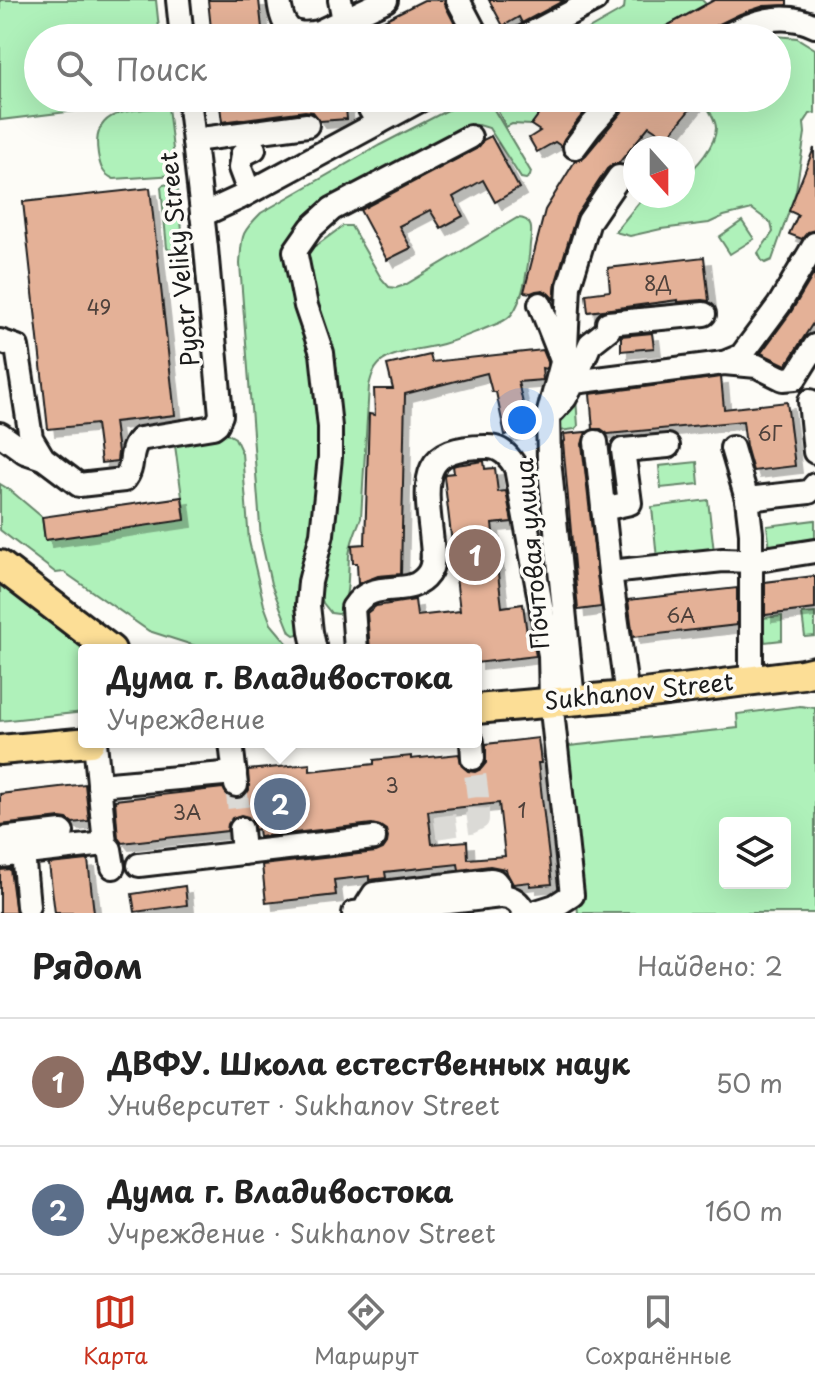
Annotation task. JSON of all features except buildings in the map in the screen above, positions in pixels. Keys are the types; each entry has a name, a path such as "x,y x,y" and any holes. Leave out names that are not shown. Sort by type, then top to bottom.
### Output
{"main road":[{"path":"0,565 103,644"},
{"name":"Sukhanov Street","path":"482,708 627,696 811,674"},
{"path":"0,750 78,743"}],"street":[{"path":"178,0 181,24"},
{"path":"279,0 281,19 285,24"},
{"path":"327,24 342,10 386,0"},
{"path":"458,0 471,24"},
{"path":"550,24 595,0"},
{"path":"750,24 790,18 815,26"},
{"name":"Pyotr Veliky Street","path":"43,458 79,485 124,480 131,468 132,448 140,439 213,427 221,415 191,112"},
{"path":"372,112 378,123"},
{"path":"202,215 398,112"},
{"path":"575,147 603,112"},
{"path":"194,140 307,125"},
{"path":"314,644 308,605 310,582 322,534 330,427 322,353 306,306 295,251 311,228 332,209 470,137"},
{"path":"249,192 240,163 242,155 254,149"},
{"name":"Почтовая улица","path":"562,700 548,416 566,347 569,286 589,221 619,177"},
{"path":"724,363 741,356 779,305 815,244"},
{"path":"540,304 562,361"},
{"path":"548,416 565,398 590,344 603,326 609,329 608,323 704,314"},
{"path":"0,341 17,347 31,438 43,458"},
{"path":"574,382 724,363 757,366 783,379 795,378 815,346"},
{"path":"810,401 815,452"},
{"path":"0,434 25,452 43,458"},
{"path":"596,442 627,696"},
{"path":"603,509 630,503 623,450 668,446"},
{"path":"356,644 353,608 362,595 371,591 408,588 422,582 430,571 433,553 428,483 432,466 441,456 465,447 494,447 509,456 516,468 550,655 562,700 572,895 555,906 533,913"},
{"path":"732,448 747,499 751,533 751,681"},
{"path":"747,499 809,492 815,485"},
{"path":"610,572 723,560 752,561 815,551"},
{"path":"93,748 105,844 110,849 113,867"},
{"path":"99,785 235,780 232,748"},
{"path":"241,829 243,853"},
{"path":"0,839 62,832"},
{"path":"139,865 374,838"},
{"path":"28,906 11,855 105,844"},
{"path":"361,912 374,894 491,880 499,886 501,896 520,903 525,913"}],"green space":[{"path":"0,0 156,0 159,24 24,24 24,112 67,112 0,120"},
{"path":"625,0 702,0 706,4 670,24 598,24 624,9"},
{"path":"791,37 815,49 815,113 810,114 804,123 796,191 772,260 765,263 758,253 773,232 771,223 752,209 709,223 630,236 615,232 634,208 695,208 695,167 713,142 716,128 710,112 791,112"},
{"path":"169,112 176,175 114,179 107,175 100,162 97,138 101,127 117,114"},
{"path":"444,112 495,112 531,172 526,179 521,178 489,128 479,125 459,128 331,203 296,242 317,354 325,425 302,622 298,634 294,635 290,632 271,584 261,539 241,247 243,236 261,213"},
{"path":"498,112 540,112 531,125 512,124 506,127"},
{"path":"177,183 184,249 169,250 161,187"},
{"path":"517,218 529,223 531,234 525,281 511,315 498,324 453,341 392,356 374,371 369,386 361,518 350,550 342,612 331,613 314,581 336,455 302,250 317,245 343,226 351,226 381,278 389,287 396,288"},
{"path":"742,221 754,239 730,254 719,237"},
{"path":"576,398 578,426 552,432 552,414"},
{"path":"223,431 235,438 242,453 249,541 264,605 271,624 288,644 189,644 149,631 64,572 56,573 0,530 0,484 42,517 45,539 185,519 174,438"},
{"path":"697,462 699,484 661,488 659,466"},
{"path":"708,500 714,552 657,559 652,507"},
{"path":"815,520 815,544 770,549 767,526"},
{"path":"0,580 80,644 78,644 78,713 0,721"},
{"path":"815,613 815,636 805,637 802,614"},
{"path":"782,616 782,640 765,642 762,618"},
{"path":"800,706 815,708 815,913 578,913 560,747 738,728 737,714"}],"tunnel":[{"path":"435,828 478,819 473,758"},
{"path":"236,786 241,829"}],"place":[{"name":"ДВФУ. Школа естественных наук","path":"475,555"},
{"name":"Дума г. Владивостока","path":"280,804"}]}
